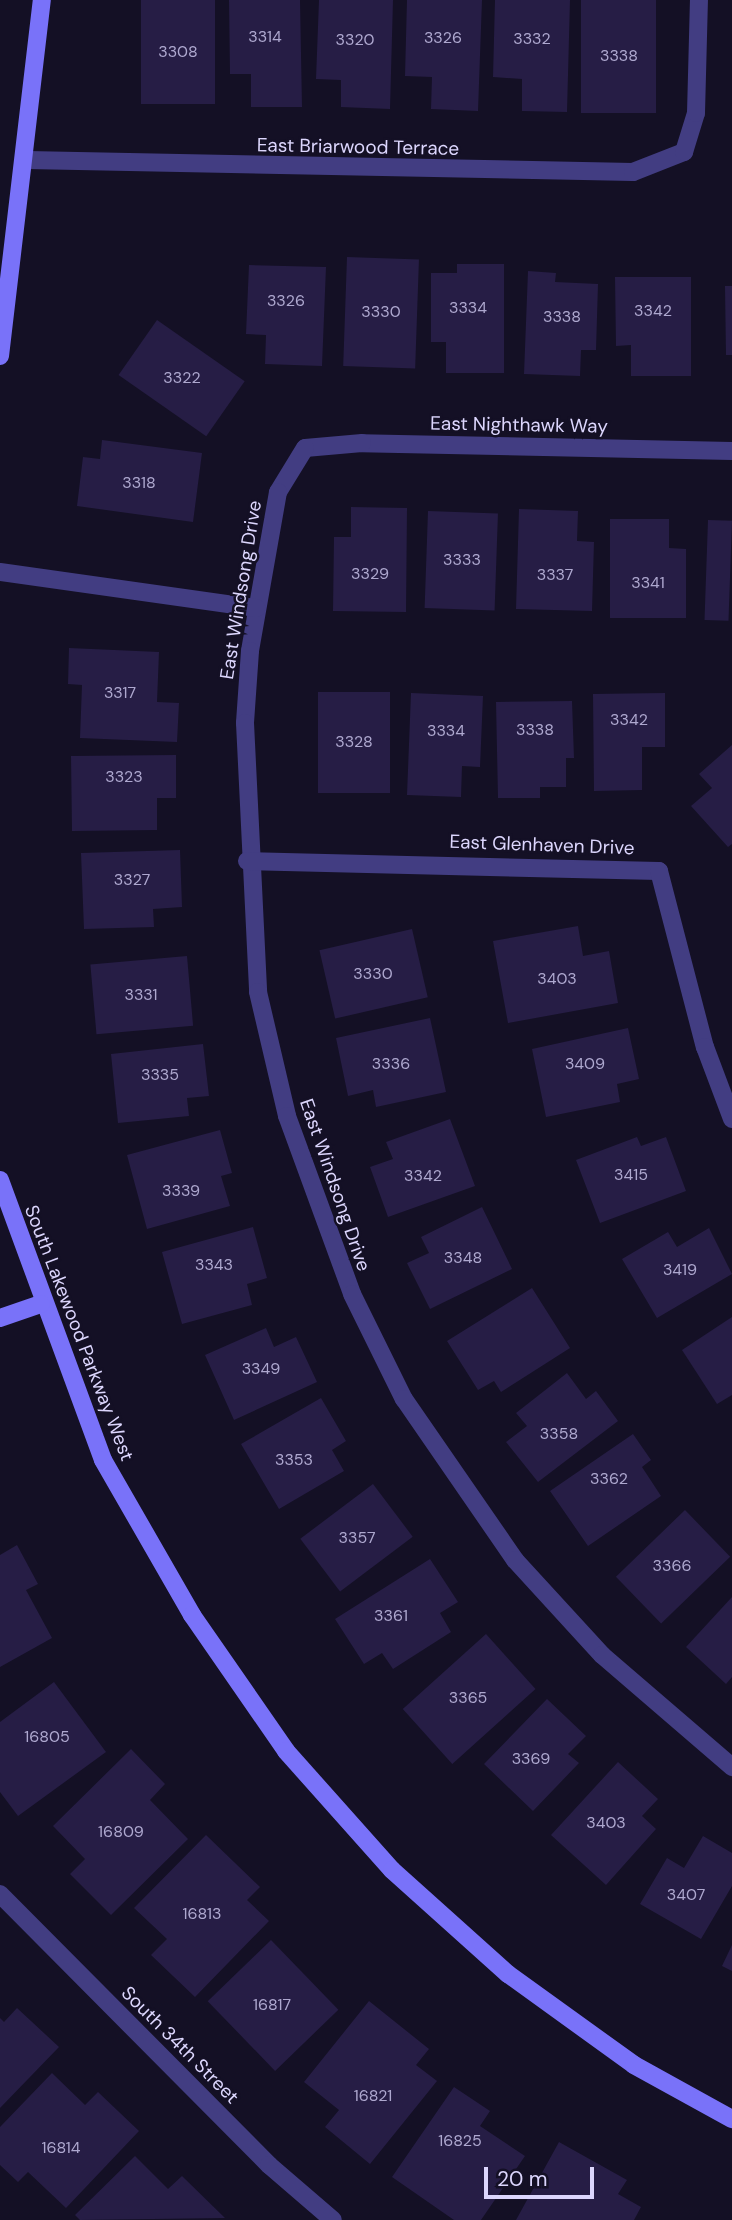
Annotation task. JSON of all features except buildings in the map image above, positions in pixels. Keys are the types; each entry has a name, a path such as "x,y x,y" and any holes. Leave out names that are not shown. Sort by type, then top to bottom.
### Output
{"street":[{"path":"0,356 27,160 43,0"},
{"name":"East Briarwood Terrace","path":"27,160 633,172 684,152 696,113 699,0"},
{"name":"East Nighthawk Way","path":"305,447 362,443 732,451"},
{"name":"East Windsong Drive","path":"305,447 278,492 256,608 245,723 247,861 258,992 286,1116 352,1294 404,1399 515,1560 603,1654 732,1766"},
{"path":"0,572 256,608"},
{"name":"East Glenhaven Drive","path":"247,861 659,871 705,1047 732,1119"},
{"name":"South Lakewood Parkway West","path":"0,1180 41,1304 103,1460 192,1615 286,1751 392,1870 508,1974 634,2065 732,2119"},
{"path":"0,1318 41,1304"},
{"name":"South 34th Street","path":"0,1894 269,2165 333,2220"}]}
